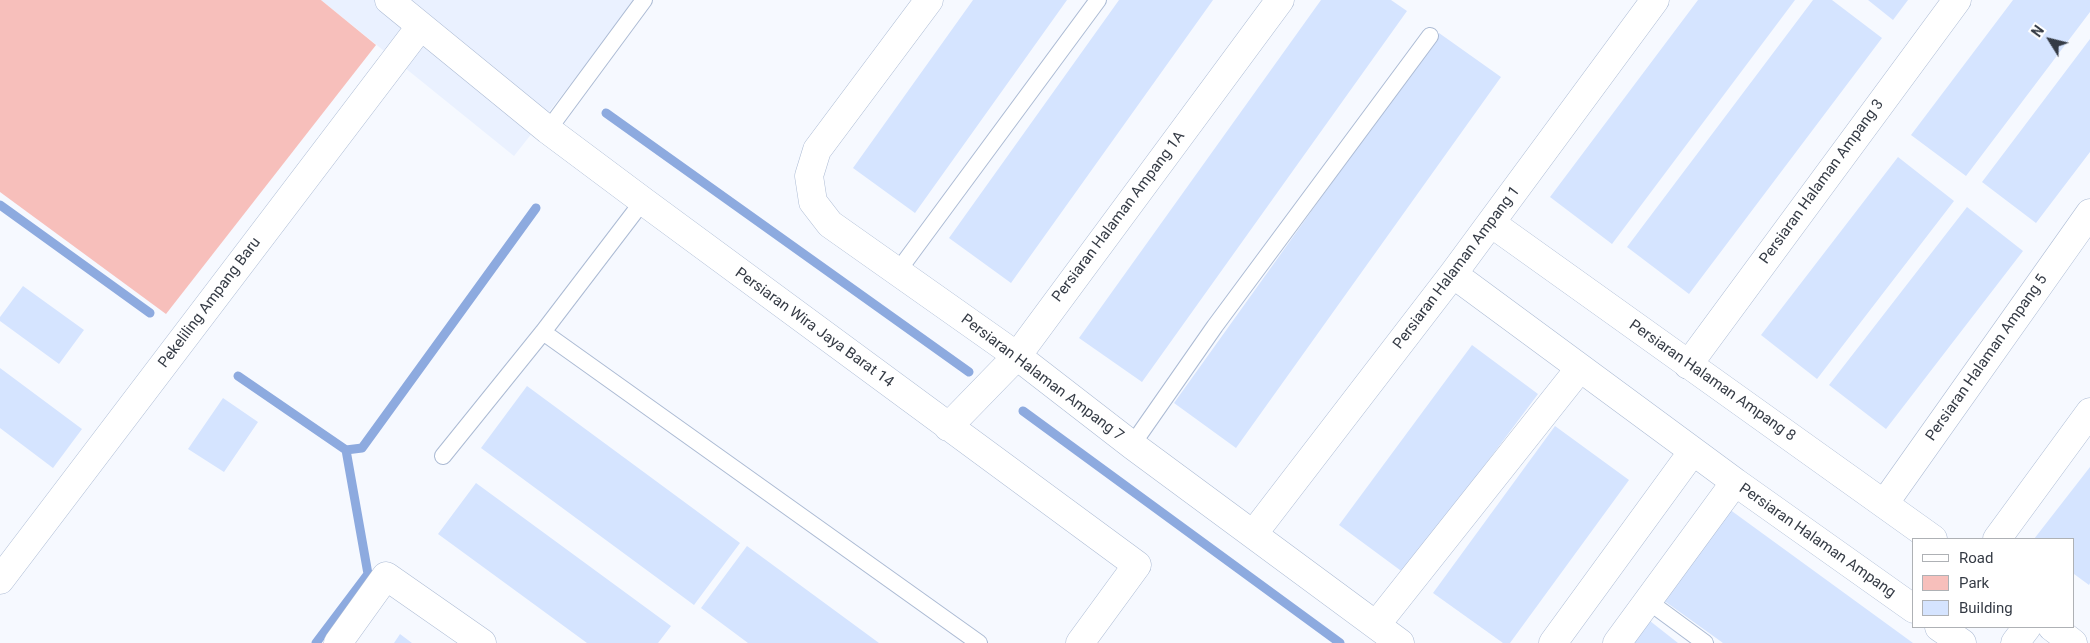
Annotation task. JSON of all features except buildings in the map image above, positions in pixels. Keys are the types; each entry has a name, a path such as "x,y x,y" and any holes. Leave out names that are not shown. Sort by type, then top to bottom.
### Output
{"street":[{"name":"Persiaran Wira Jaya Barat 14","path":"389,0 548,130 1137,565 1080,643"},
{"name":"Persiaran Halaman Ampang 7","path":"929,0 817,150 809,176 814,202 830,224 1017,356 1132,445 1254,533 1400,643"},
{"name":"Persiaran Halaman Ampang 1A","path":"948,427 1017,356 1280,0"},
{"name":"Persiaran Halaman Ampang 1","path":"1254,533 1453,274 1656,0"},
{"name":"Persiaran Halaman Ampang 3","path":"1688,365 1957,0"},
{"name":"Pekeliling Ampang Baru","path":"0,580 420,27"},
{"name":"Persiaran Halaman Ampang 5","path":"1884,504 2090,213"},
{"name":"Persiaran Halaman Ampang 8","path":"1491,223 1932,538"},
{"path":"1453,274 1735,482"},
{"path":"1376,625 1580,368"},
{"path":"1999,538 2090,412"},
{"path":"1553,643 1693,452"},
{"name":"Persiaran Halaman Ampang","path":"1617,643 1735,482 1912,608"},
{"path":"338,643 386,576 482,643"},
{"path":"1940,628 1962,643"},
{"path":"2015,643 2026,628"},
{"path":"2053,628 2073,643"}],"lane":[{"path":"548,130 644,0"},
{"path":"898,271 1098,0"},
{"path":"1132,445 1215,326 1430,36"},
{"path":"443,456 543,332 642,201"},
{"path":"543,332 979,643"},
{"path":"1648,601 1706,643"}],"shaded area":[{"path":"321,0 637,0 514,156"}],"green space":[{"path":"0,0 321,0 376,45 166,314 0,192"}],"waterway":[{"path":"606,113 969,372"},
{"path":"0,205 150,313"},
{"path":"346,450 362,448 536,208"},
{"path":"238,376 346,450 368,574 316,643"},
{"path":"1023,411 1340,643"}]}
